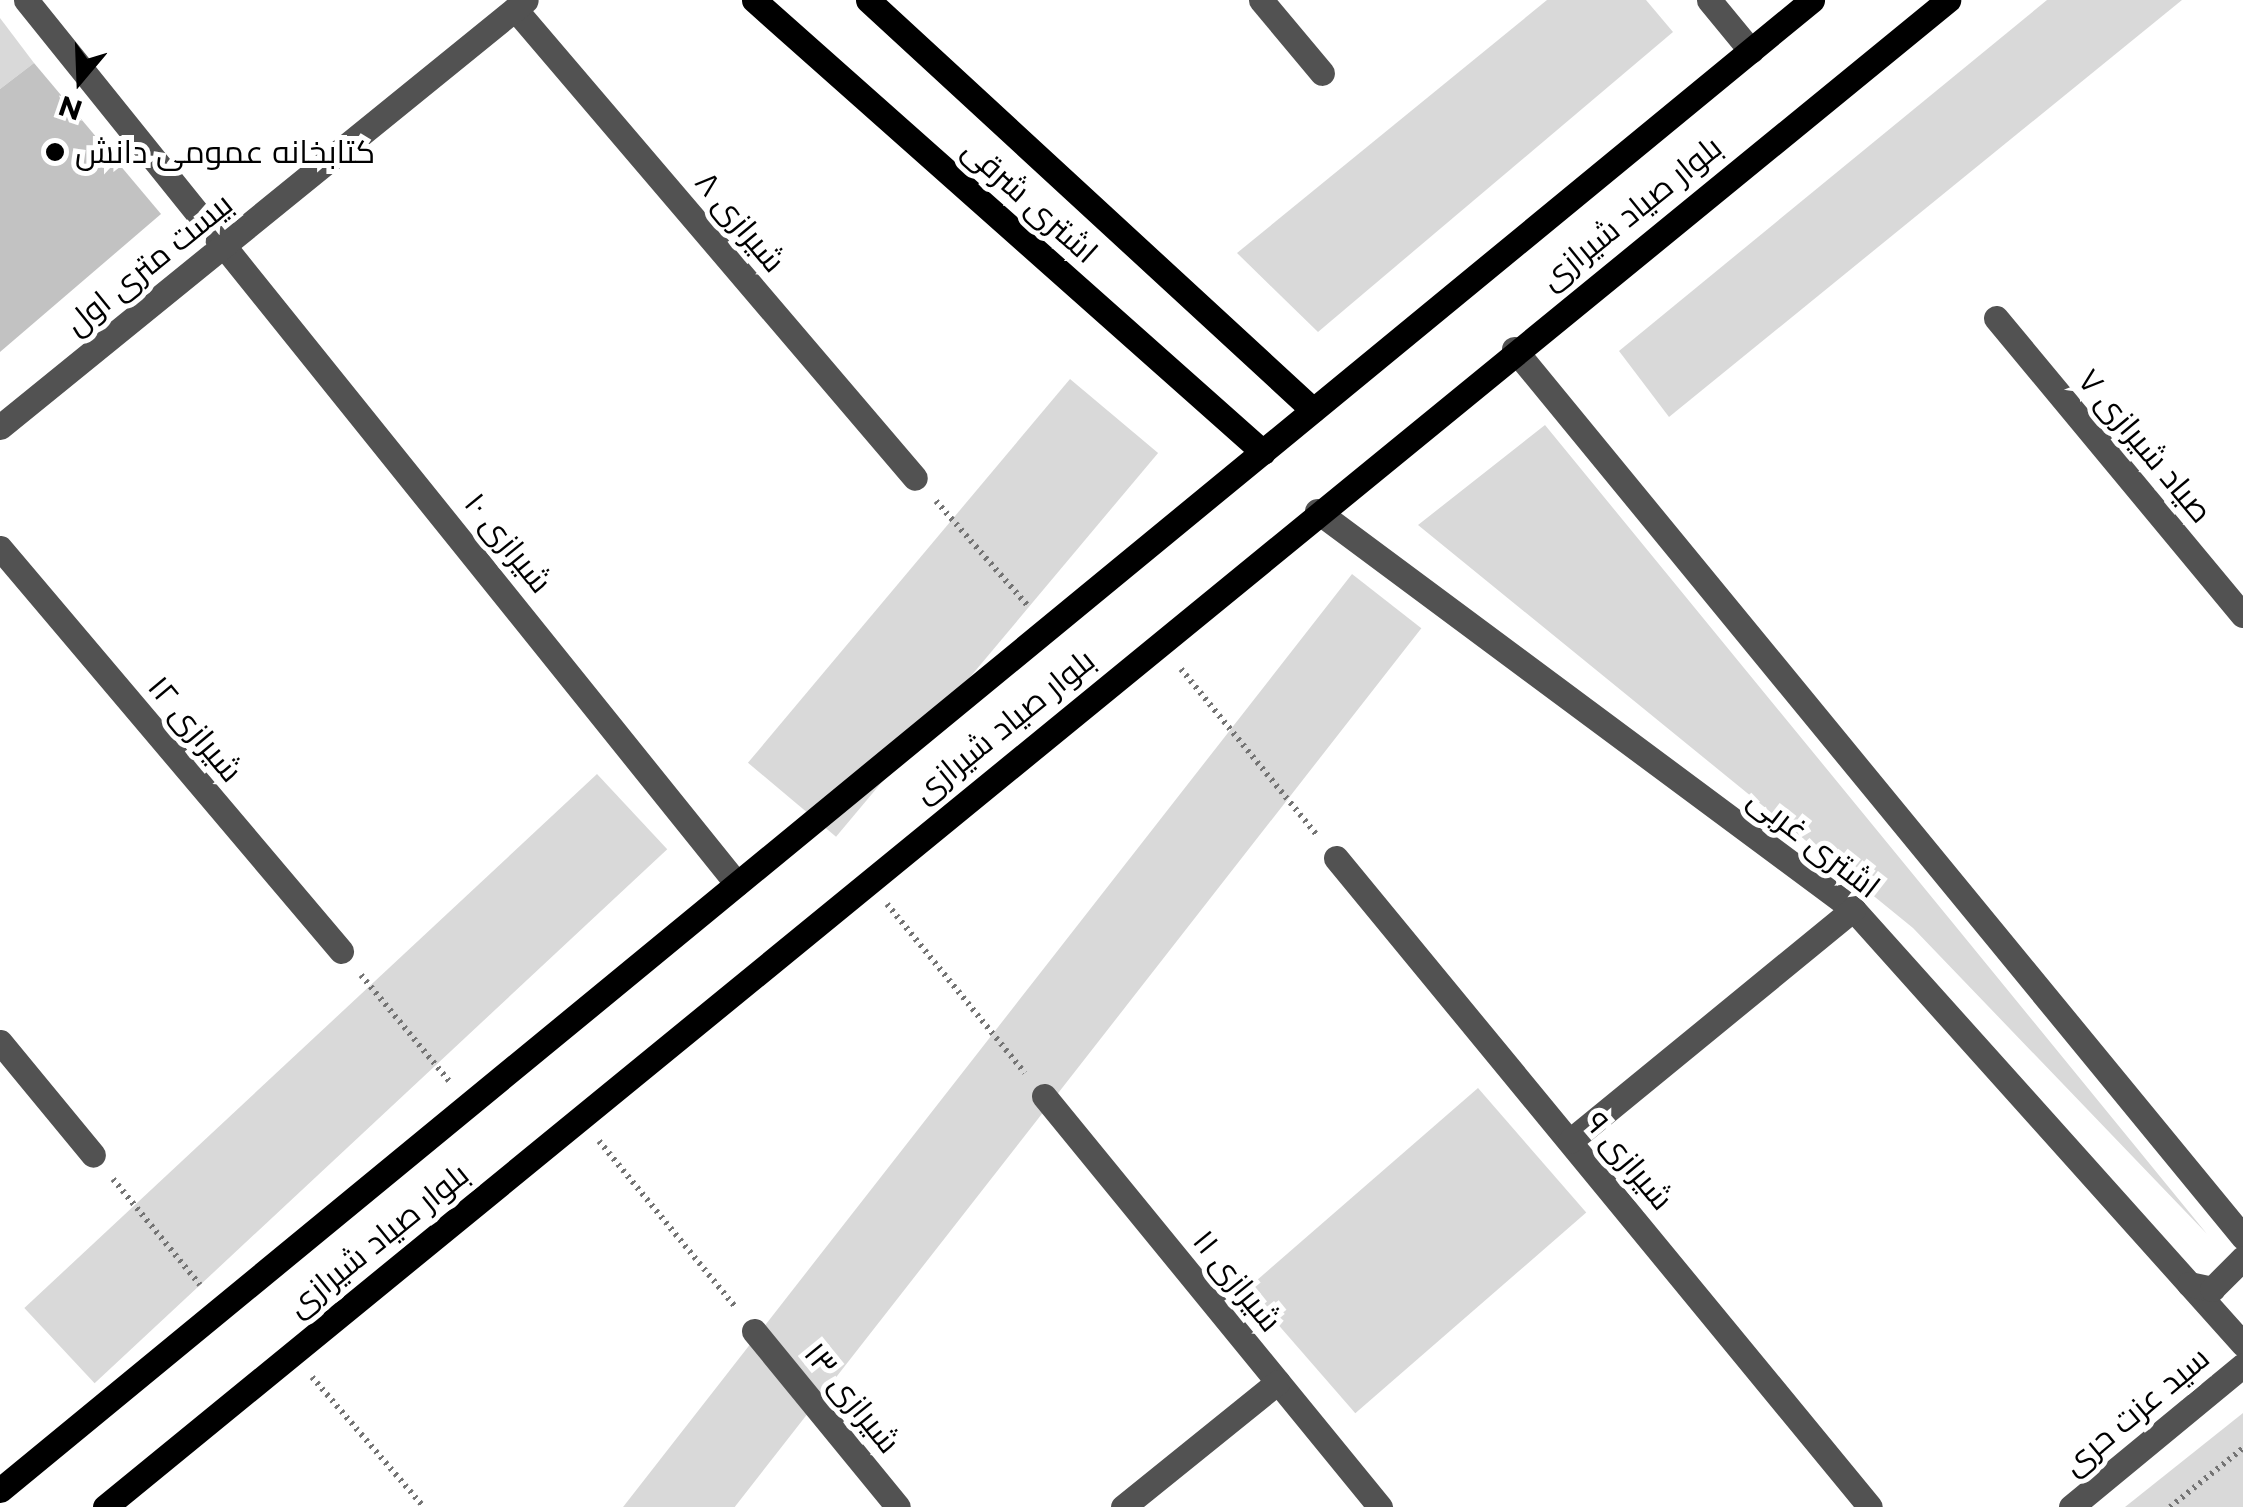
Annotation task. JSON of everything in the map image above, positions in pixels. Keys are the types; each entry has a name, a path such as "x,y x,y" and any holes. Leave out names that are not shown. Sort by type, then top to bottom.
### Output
{"main road":[{"name":"اشتری شرقی","path":"754,0 1263,452"},
{"name":"اشتری شرقی","path":"868,0 1314,410"},
{"name":"بلوار صیاد شیرازی","path":"0,1490 1812,0"},
{"name":"بلوار صیاد شیرازی","path":"105,1507 1514,349 1948,0"}],"street":[{"name":"شیرازی ۱۰","path":"26,0 227,243 737,884"},
{"path":"1260,0 1322,73"},
{"path":"1709,0 1750,50"},
{"name":"بیست متری اول","path":"0,428 520,4"},
{"name":"شیرازی ۸","path":"520,4 916,478"},
{"name":"صیاد شیرازی ۷","path":"1996,318 2241,608"},
{"name":"اشتری غربی","path":"1514,349 2243,1237"},
{"name":"اشتری غربی","path":"1317,511 1852,910 2243,1344"},
{"name":"شیرازی ۱۲","path":"0,548 341,951"},
{"name":"شیرازی ۹","path":"1336,858 1870,1507"},
{"path":"1570,1141 1852,910"},
{"path":"0,1042 93,1155"},
{"name":"شیرازی ۱۱","path":"1044,1096 1380,1507"},
{"path":"2190,1284 2212,1289 2243,1258"},
{"name":"شیرازی ۱۳","path":"754,1330 898,1507"},
{"name":"سید عزت حری","path":"2071,1507 2243,1365"},
{"path":"1123,1507 1278,1382"}],"path":[{"path":"916,478 1047,628"},
{"path":"1158,642 1336,858"},
{"path":"868,880 1044,1096"},
{"path":"341,951 469,1104"},
{"path":"579,1117 754,1330"},
{"path":"93,1155 220,1309"},
{"path":"291,1354 424,1507"},
{"path":"2170,1507 2243,1448"}],"shaded area":[{"path":"1547,0 1646,0 1673,32 1318,332 1237,253"},
{"path":"2047,0 2182,0 1669,417 1619,351"},
{"path":"0,18 34,63 0,89"},
{"path":"1070,379 1158,453 836,837 748,763"},
{"path":"1545,425 2207,1234 1913,928 1418,525"},
{"path":"1352,574 1421,628 735,1507 623,1507"},
{"path":"597,774 667,849 95,1383 24,1308"},
{"path":"1478,1088 1586,1213 1355,1413 1247,1289"},
{"path":"2243,1413 2243,1507 2125,1507"}],"building":[{"name":"کتابخانه عمومی دانش","path":"34,63 161,214 0,352 0,89"}],"place":[{"name":"کتابخانه عمومی دانش","path":"55,152"}]}
